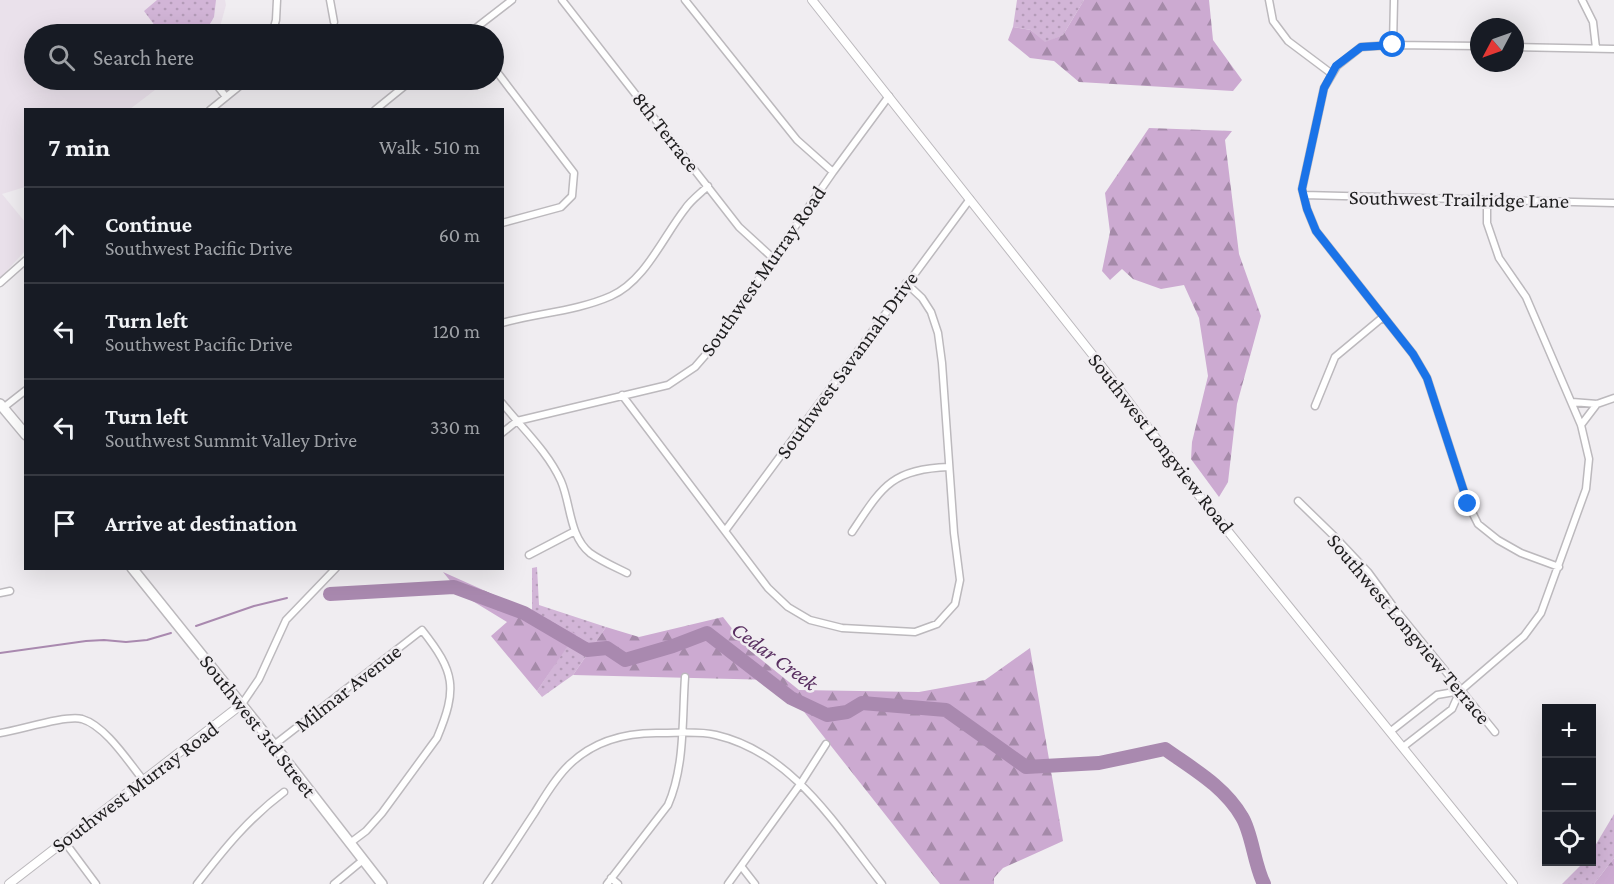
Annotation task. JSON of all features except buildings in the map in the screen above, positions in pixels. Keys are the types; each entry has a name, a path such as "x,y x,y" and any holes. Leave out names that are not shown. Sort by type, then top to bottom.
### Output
{"main road":[{"path":"2,406 24,433"},
{"name":"Southwest 3rd Street","path":"134,570 242,704 382,884"}],"street":[{"path":"275,24 277,0"},
{"path":"330,0 334,22"},
{"path":"481,24 512,0"},
{"name":"8th Terrace","path":"562,0 739,227 774,259"},
{"path":"686,0 797,140 833,172"},
{"name":"Southwest Longview Road","path":"812,0 1107,373 1197,493 1513,884"},
{"path":"1269,0 1273,21 1288,41 1332,74"},
{"path":"1393,45 1394,0"},
{"path":"1582,0 1593,22 1596,48"},
{"path":"1470,46 1361,47 1336,66 1324,88 1302,189 1316,231 1413,354 1427,378 1468,504 1478,524 1498,540 1521,553 1559,567"},
{"path":"1524,47 1614,49"},
{"path":"504,81 574,173 572,196 561,207 504,223"},
{"path":"221,90 226,97"},
{"path":"212,108 235,90"},
{"path":"377,108 400,90"},
{"name":"Southwest Murray Road","path":"504,431 517,421 668,384 695,367 708,352 833,172 889,96"},
{"path":"504,323 613,296 637,275 657,252 686,207 708,186"},
{"name":"Southwest Trailridge Lane","path":"1304,195 1614,203"},
{"name":"Southwest Savannah Drive","path":"725,531 970,199"},
{"path":"1403,747 1452,709 1460,691 1524,636 1541,614 1586,489 1589,459 1581,425 1526,297 1499,258 1488,223 1488,200"},
{"path":"0,283 24,262"},
{"path":"622,395 768,588 788,607 810,620 842,628 915,632 937,624 955,604 960,580 954,533 938,333 931,312 906,283"},
{"path":"1315,406 1335,357 1383,317"},
{"path":"2,406 24,391"},
{"path":"1572,402 1597,404 1614,398"},
{"path":"1581,425 1597,404"},
{"path":"504,405 548,459 561,481 575,531 590,553 627,573"},
{"path":"852,532 876,496 904,474 925,468 949,467"},
{"name":"Southwest Longview Terrace","path":"1298,501 1368,572 1460,691 1495,732"},
{"path":"530,555 575,531"},
{"name":"Southwest Murray Road","path":"9,884 242,704 259,679 286,620 334,570"},
{"path":"0,593 10,591"},
{"name":"Milmar Avenue","path":"274,745 422,630 441,654 451,678 450,694 437,738 382,813 366,831 350,843"},
{"path":"618,884 609,881 668,805 679,774 685,677"},
{"path":"1391,731 1437,695 1460,691"},
{"path":"0,733 64,720 82,719 101,730 144,781"},
{"path":"487,884 544,797 569,764 594,746 607,740 645,732 713,734 762,753 801,783 882,884"},
{"path":"728,884 801,783 826,744"},
{"path":"197,884 239,830 284,792"},
{"path":"64,841 96,884"},
{"path":"334,884 363,860"},
{"path":"741,866 755,884"}],"shaded area":[{"path":"0,0 225,0 226,5 221,24 24,24 24,90 155,90 131,108 24,108 24,187 2,194 24,221 24,252 0,278"},
{"path":"157,0 216,0 214,17 210,24 154,24 144,11"},
{"path":"1017,0 1084,0 1063,35 1045,43 1031,30 1013,27"},
{"path":"537,567 539,605 606,627 573,675 542,697 537,691 575,634 532,612 532,568"},
{"path":"1614,814 1614,858 1594,884 1562,884 1580,866 1596,866 1596,844"}],"green space":[{"path":"1084,0 1209,0 1213,40 1242,80 1233,91 1079,82 1054,61 1030,58 1008,40 1013,27 1031,30 1045,42 1063,35"},
{"path":"1149,128 1232,131 1225,140 1239,254 1261,316 1237,404 1228,482 1219,497 1191,459 1192,442 1208,376 1199,318 1184,285 1161,289 1133,279 1122,269 1110,280 1102,271 1110,232 1105,193"},
{"path":"443,572 576,634 537,691 491,636 507,622 461,594"},
{"path":"723,617 748,649 799,690 919,692 985,680 1030,648 1063,841 1003,868 994,878 994,884 940,884 779,680 573,675 606,627 639,637"},
{"path":"1614,858 1614,884 1594,884"}],"waterway":[{"name":"Cedar Creek","path":"330,594 454,587 524,613 587,650 607,648 625,660 707,633 791,698 827,715 847,712 862,703 946,710 1026,767 1099,763 1165,749 1217,787 1235,806 1251,840 1264,884"},
{"name":"Cedar Creek","path":"196,626 254,606 287,598"},
{"path":"0,653 86,641 147,640 171,633"}],"route":[{"path":"1393,45 1361,47 1336,66 1324,88 1302,189 1316,231 1413,354 1427,378 1468,504"}]}
